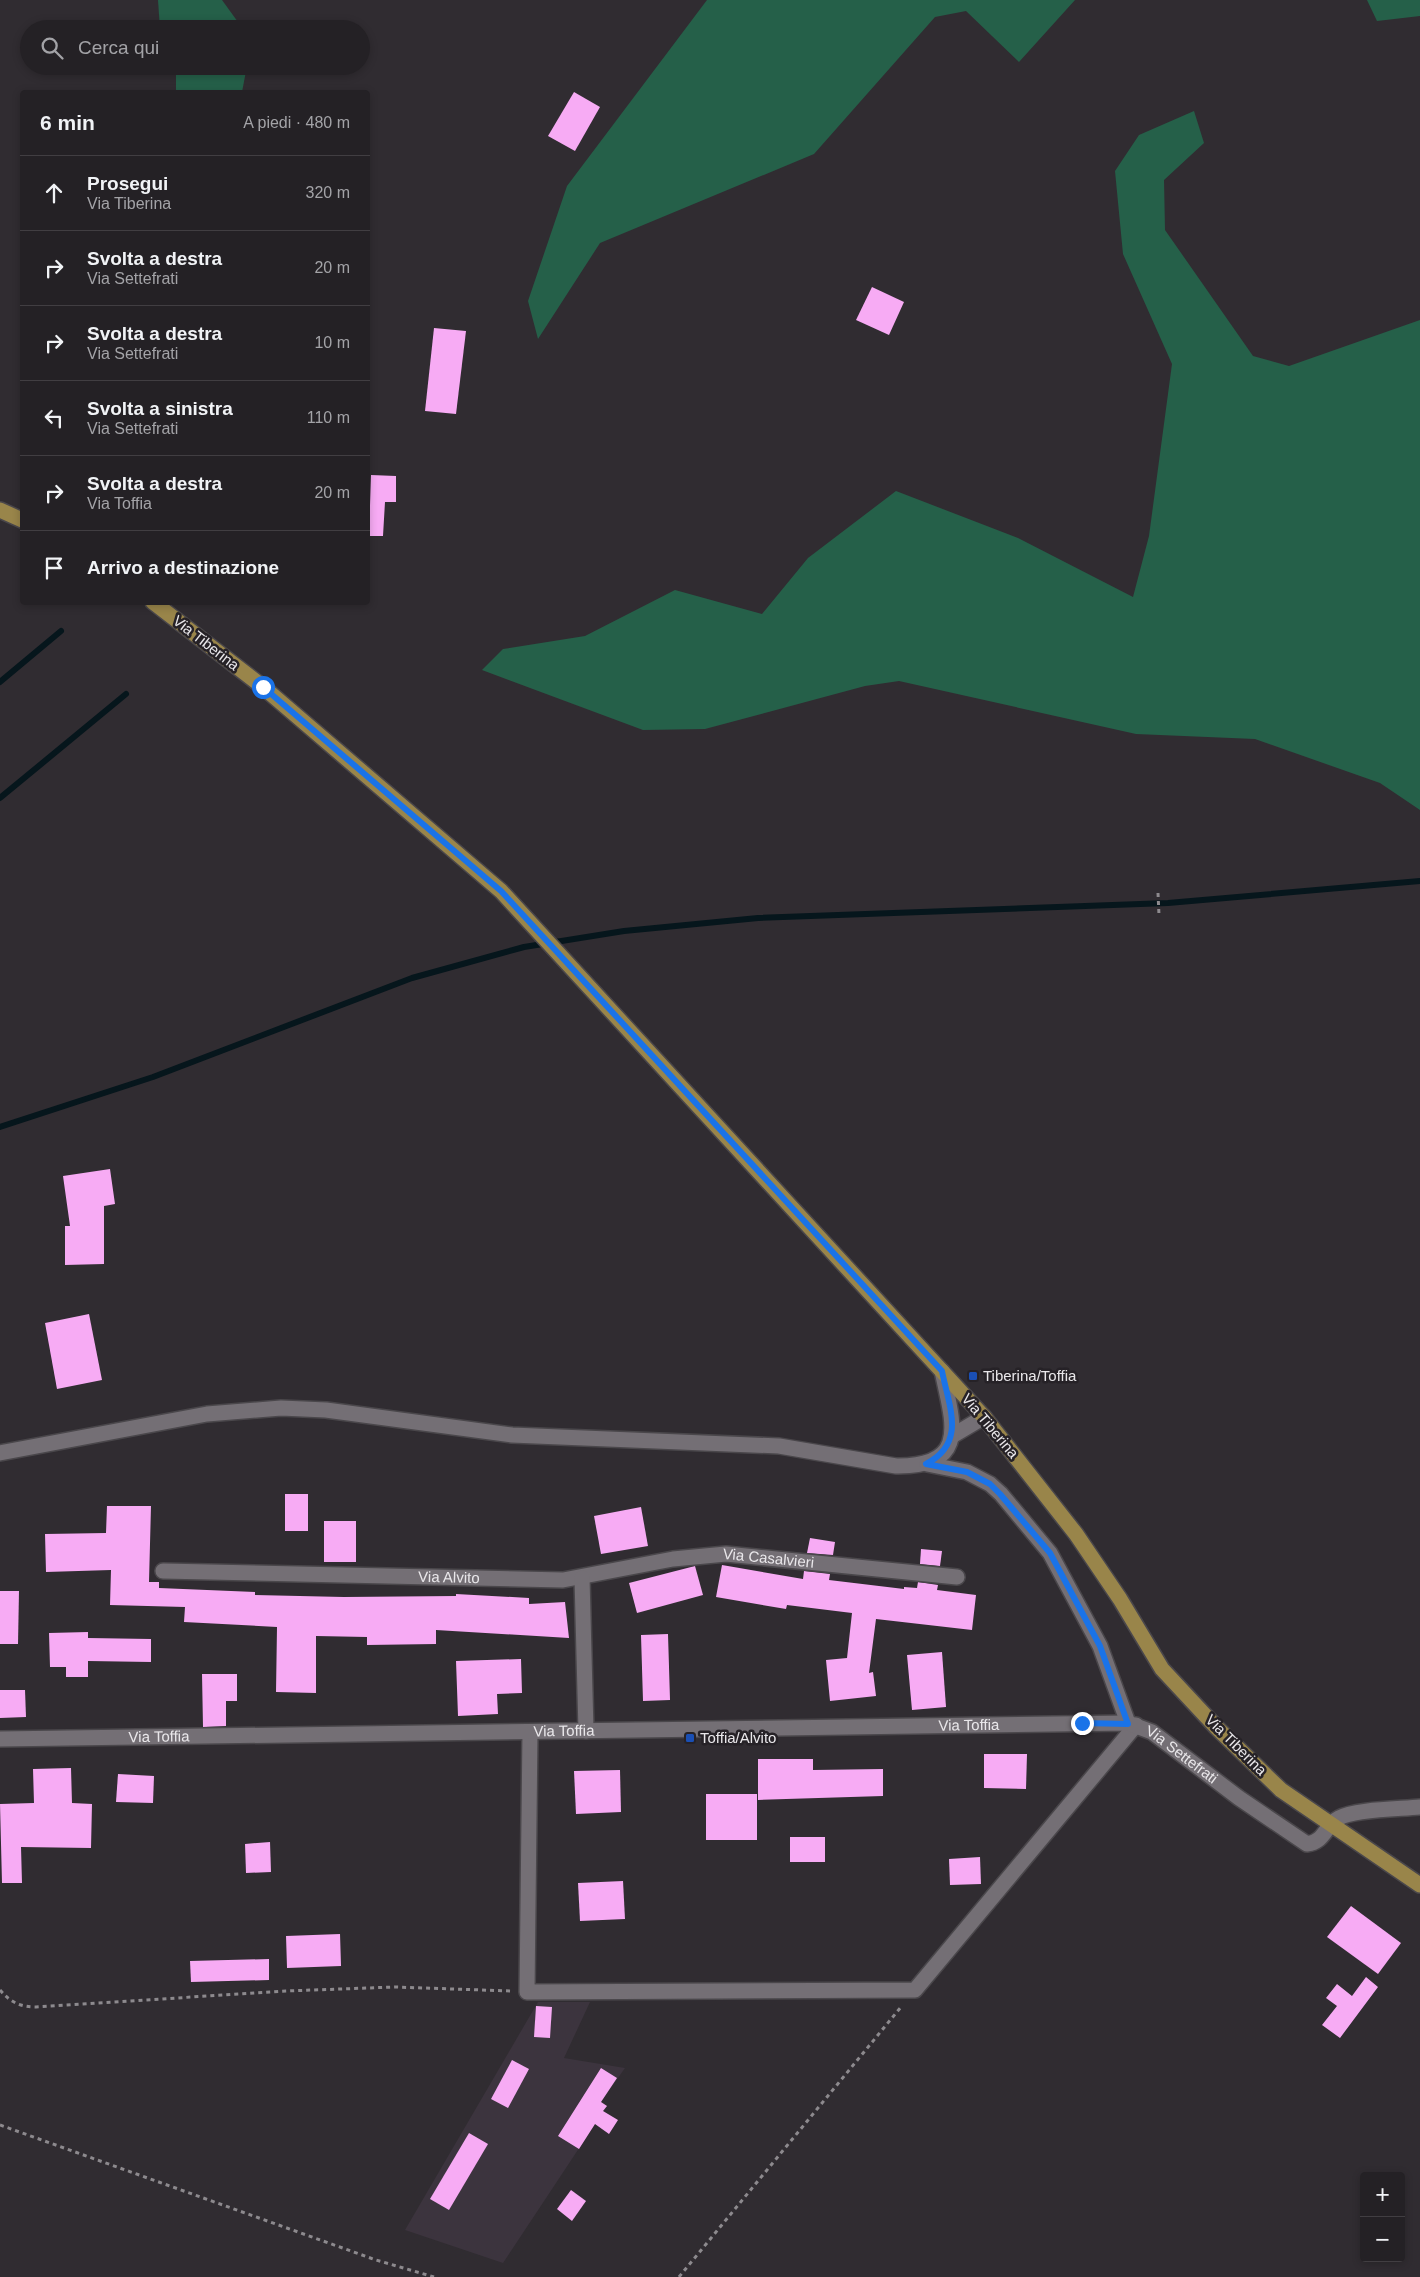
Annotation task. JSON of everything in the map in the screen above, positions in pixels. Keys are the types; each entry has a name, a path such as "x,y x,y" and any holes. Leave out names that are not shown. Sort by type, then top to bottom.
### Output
{"main road":[{"path":"0,510 20,519"},
{"name":"Via Tiberina","path":"157,605 263,687 462,856 536,926 579,976 984,1417 1076,1534 1120,1599 1162,1669 1216,1727 1281,1790 1420,1885"}],"street":[{"path":"0,1454 207,1414 281,1408 326,1410 512,1435 779,1446 896,1466 914,1466 926,1464 937,1458 946,1450 952,1436 951,1417 942,1371"},
{"path":"952,1436 984,1417"},
{"name":"Via Settefrati","path":"926,1464 967,1472 990,1484 1050,1553 1100,1646 1132,1724 1152,1732 1301,1842 1307,1844 1319,1840 1331,1824"},
{"name":"Via Casalvieri","path":"582,1578 673,1559 726,1554 957,1578"},
{"name":"Via Alvito","path":"163,1571 545,1581 582,1578"},
{"path":"582,1578 586,1731"},
{"path":"530,1732 527,1992 915,1990 1132,1724"},
{"name":"Via Toffia","path":"0,1740 1132,1724"},
{"path":"1331,1824 1348,1814 1420,1807"}],"path":[{"path":"1158,893 1158,915"},
{"path":"0,1990 8,1999 23,2007 286,1991 394,1987 527,1992"},
{"path":"679,2277 915,1990"},
{"path":"0,2126 366,2256 434,2277"}],"shaded area":[{"path":"538,2002 590,2002 564,2058 625,2068 601,2102 607,2106 503,2263 405,2230"}],"green space":[{"path":"158,0 222,0 236,20 159,20"},
{"path":"707,0 1075,0 1019,62 966,11 935,17 814,154 600,243 538,339 528,301 567,186"},
{"path":"1367,0 1420,0 1420,16 1377,21"},
{"path":"176,75 245,75 242,90 176,90"},
{"path":"1194,111 1204,143 1164,180 1165,230 1253,356 1289,366 1420,320 1420,810 1380,783 1255,739 1136,734 899,681 865,686 705,729 643,730 482,670 503,649 585,636 675,590 762,614 808,558 896,491 1018,538 1133,597 1149,536 1172,364 1123,254 1115,171 1139,135"}],"building":[{"path":"574,92 600,107 575,151 548,136"},
{"path":"872,287 904,302 889,335 856,320"},
{"path":"434,328 466,331 456,414 425,411"},
{"path":"371,475 396,476 396,502 385,502 383,536 370,536"},
{"path":"110,1169 115,1204 104,1206 104,1264 65,1265 65,1226 70,1226 63,1176"},
{"path":"89,1314 102,1380 57,1389 45,1323"},
{"path":"285,1494 308,1494 308,1531 285,1531"},
{"path":"107,1506 151,1506 149,1582 159,1582 159,1588 255,1592 255,1595 344,1597 456,1596 456,1594 529,1598 529,1604 565,1602 569,1638 436,1630 436,1644 367,1645 367,1637 316,1636 316,1693 276,1692 277,1627 184,1622 185,1607 110,1605 111,1570 46,1572 45,1534 106,1533"},
{"path":"641,1507 648,1546 601,1554 594,1516"},
{"path":"324,1521 356,1521 356,1562 324,1562"},
{"path":"810,1538 835,1542 833,1555 807,1553"},
{"path":"921,1549 942,1551 940,1566 920,1564"},
{"path":"722,1565 803,1579 804,1571 830,1574 829,1580 904,1589 904,1587 917,1588 918,1582 938,1585 937,1590 976,1595 972,1630 876,1619 869,1673 873,1672 876,1696 830,1701 826,1660 847,1658 852,1613 787,1605 786,1609 716,1597"},
{"path":"695,1566 703,1595 637,1613 629,1583"},
{"path":"0,1591 19,1591 18,1644 0,1644"},
{"path":"88,1632 88,1638 151,1639 151,1662 88,1661 88,1677 66,1677 66,1667 50,1667 49,1633"},
{"path":"668,1634 670,1700 643,1701 641,1635"},
{"path":"942,1652 946,1707 912,1710 907,1655"},
{"path":"521,1659 522,1693 497,1694 498,1714 458,1716 456,1661"},
{"path":"202,1674 237,1674 237,1701 226,1701 226,1726 203,1727"},
{"path":"0,1690 25,1690 26,1717 0,1718"},
{"path":"984,1754 1027,1754 1026,1789 984,1788"},
{"path":"758,1759 813,1759 813,1770 883,1769 883,1796 758,1800"},
{"path":"71,1768 72,1803 92,1804 91,1848 21,1847 22,1883 2,1883 0,1804 34,1803 33,1769"},
{"path":"620,1770 621,1812 576,1814 574,1771"},
{"path":"118,1774 154,1776 153,1803 116,1802"},
{"path":"706,1794 757,1794 757,1840 706,1840"},
{"path":"790,1837 825,1837 825,1862 790,1862"},
{"path":"270,1842 271,1872 246,1873 245,1844"},
{"path":"980,1857 981,1884 950,1885 949,1859"},
{"path":"623,1881 625,1919 580,1921 578,1883"},
{"path":"1351,1906 1401,1943 1378,1974 1327,1937"},
{"path":"340,1934 341,1966 287,1968 286,1936"},
{"path":"269,1959 269,1980 191,1982 190,1961"},
{"path":"1366,1977 1378,1987 1340,2038 1322,2025 1337,2006 1326,1998 1337,1984 1352,1996"},
{"path":"536,2006 552,2007 550,2038 534,2037"},
{"path":"512,2060 529,2069 508,2108 491,2099"},
{"path":"601,2068 617,2078 601,2102 607,2106 603,2111 618,2120 609,2134 595,2124 579,2149 558,2136"},
{"path":"469,2133 488,2144 449,2210 430,2199"},
{"path":"571,2190 586,2201 572,2221 557,2209"}],"waterway":[{"path":"0,682 61,631"},
{"path":"0,798 126,694"},
{"path":"0,1127 153,1077 412,978 524,947 624,931 758,918 1168,903 1420,881"}],"place":[{"name":"Tiberina/Toffia","path":"973,1376"},
{"name":"Toffia/Alvito","path":"690,1738"}],"route":[{"path":"263,687 462,856 536,926 579,976 942,1371 951,1417 952,1436 950,1444 941,1456 926,1464 967,1472 978,1476 990,1484 1050,1553 1100,1646 1128,1724 1082,1723"}]}
